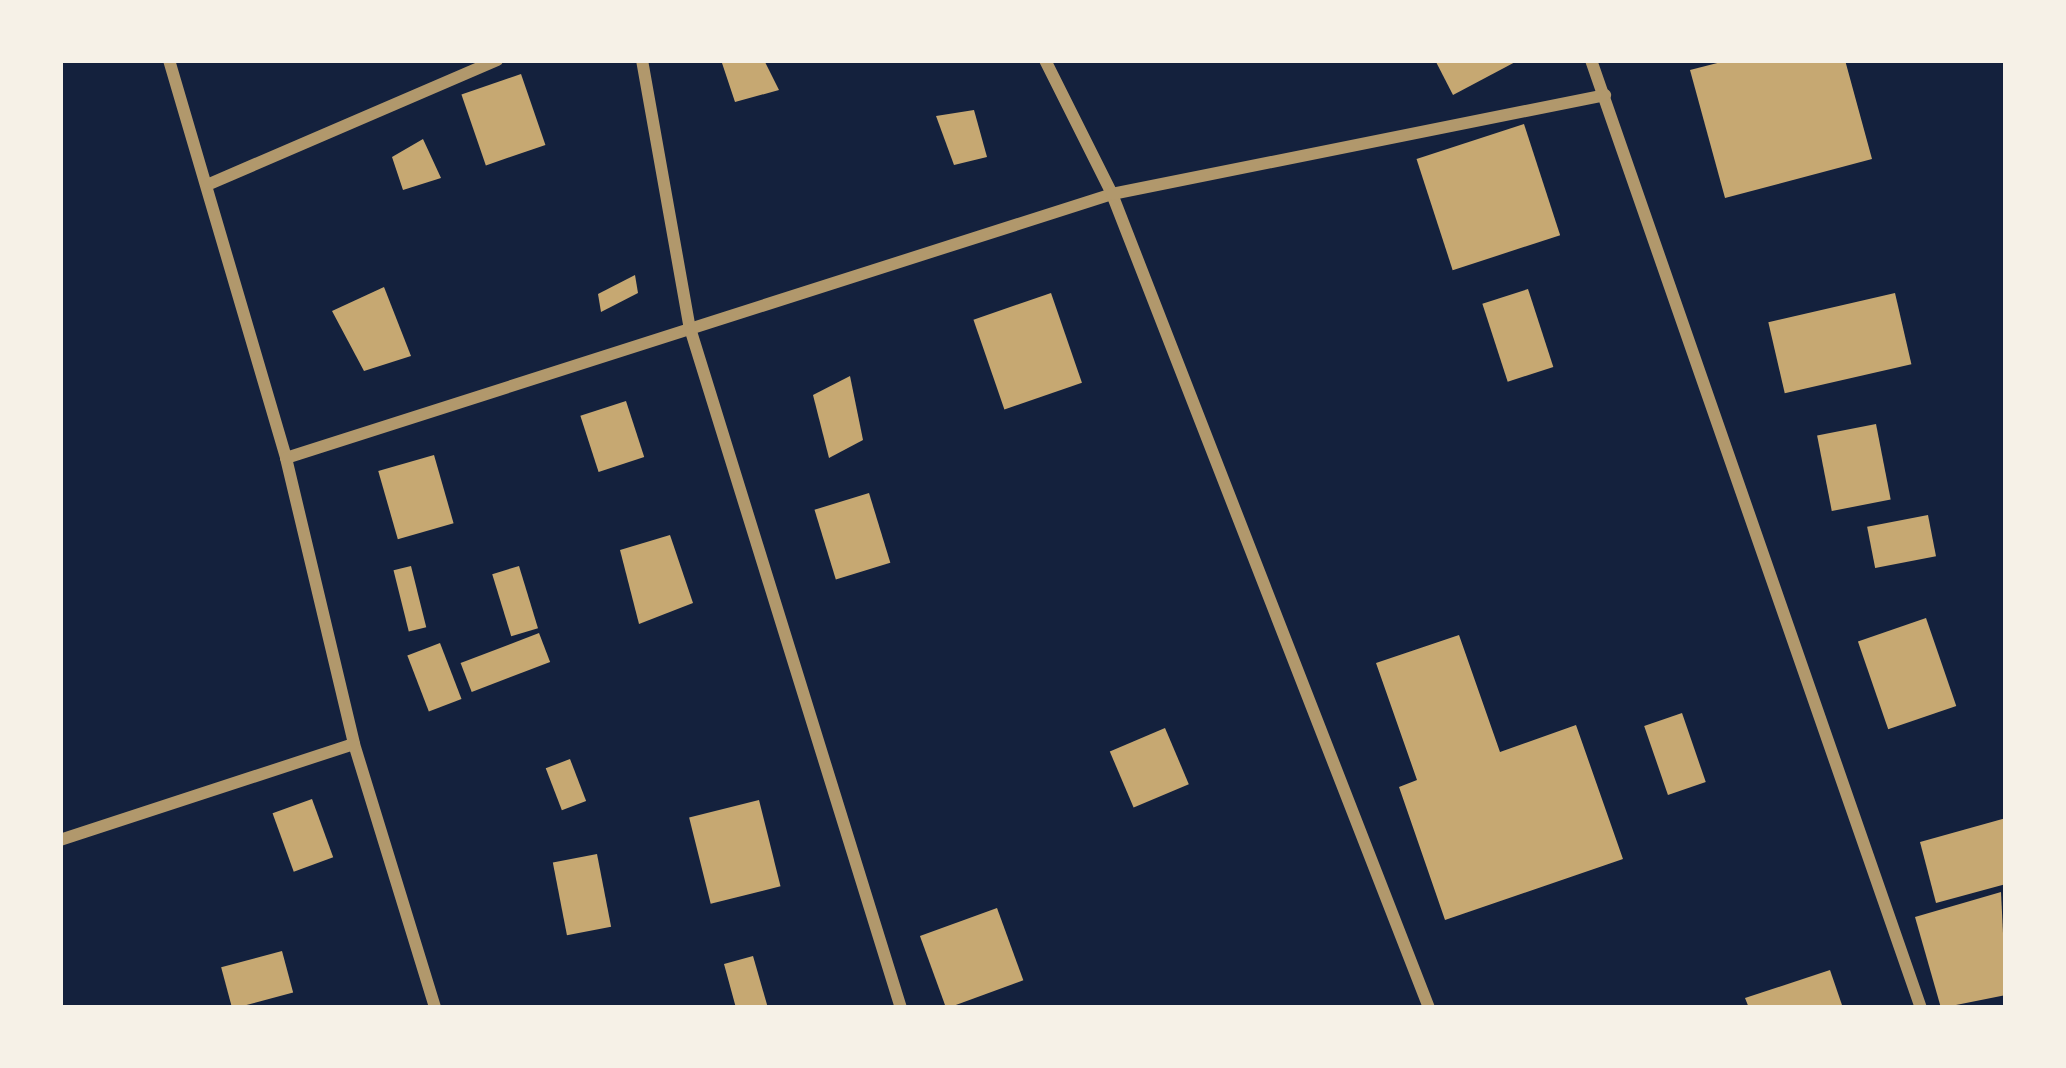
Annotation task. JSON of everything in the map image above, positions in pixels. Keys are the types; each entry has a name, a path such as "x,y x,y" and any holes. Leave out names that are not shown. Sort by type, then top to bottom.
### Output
{"street":[{"path":"170,60 286,458 354,744 435,1008"},
{"path":"207,185 497,60"},
{"path":"642,60 689,325 902,1008"},
{"path":"1045,60 1112,194 1429,1008"},
{"path":"1591,60 1921,1008"},
{"path":"286,458 689,325 1112,194 1605,94"},
{"path":"60,840 354,744"}],"building":[{"path":"721,60 764,60 779,90 735,102"},
{"path":"1435,60 1519,60 1453,95"},
{"path":"1729,60 1845,60 1872,159 1725,198 1690,70"},
{"path":"521,74 545,145 486,165 461,95"},
{"path":"974,110 987,157 954,165 936,116"},
{"path":"1524,124 1560,235 1453,270 1417,159"},
{"path":"423,139 441,178 403,190 392,157"},
{"path":"635,275 638,293 601,312 598,294"},
{"path":"384,287 411,356 364,371 332,311"},
{"path":"1528,289 1553,367 1508,382 1482,304"},
{"path":"1051,293 1082,383 1004,410 973,320"},
{"path":"1895,293 1911,364 1785,393 1768,322"},
{"path":"850,376 863,440 829,458 813,395"},
{"path":"626,401 644,457 599,472 580,416"},
{"path":"1876,424 1891,500 1832,511 1817,435"},
{"path":"434,455 454,523 398,539 378,471"},
{"path":"869,493 890,563 836,579 814,510"},
{"path":"1928,515 1936,556 1875,568 1867,527"},
{"path":"670,535 693,603 639,624 620,550"},
{"path":"411,566 426,627 409,631 394,570"},
{"path":"519,566 538,628 511,636 492,574"},
{"path":"1926,618 1956,706 1888,729 1858,641"},
{"path":"539,633 550,662 472,692 461,663"},
{"path":"1459,635 1500,752 1576,725 1623,859 1445,920 1399,787 1417,780 1376,663"},
{"path":"440,643 462,699 429,712 407,656"},
{"path":"1682,713 1706,782 1668,795 1644,726"},
{"path":"1165,728 1189,784 1134,808 1110,751"},
{"path":"570,759 586,801 562,810 546,768"},
{"path":"312,799 333,857 294,872 273,813"},
{"path":"759,800 781,886 711,904 689,817"},
{"path":"2006,818 2006,884 1936,903 1920,842"},
{"path":"597,854 611,927 567,935 553,863"},
{"path":"2001,892 2006,995 1941,1008 1915,917"},
{"path":"997,908 1023,980 946,1008 920,936"},
{"path":"282,951 293,993 232,1008 221,967"},
{"path":"753,956 768,1008 736,1008 724,964"},
{"path":"1830,970 1843,1008 1749,1008 1745,998"}]}
